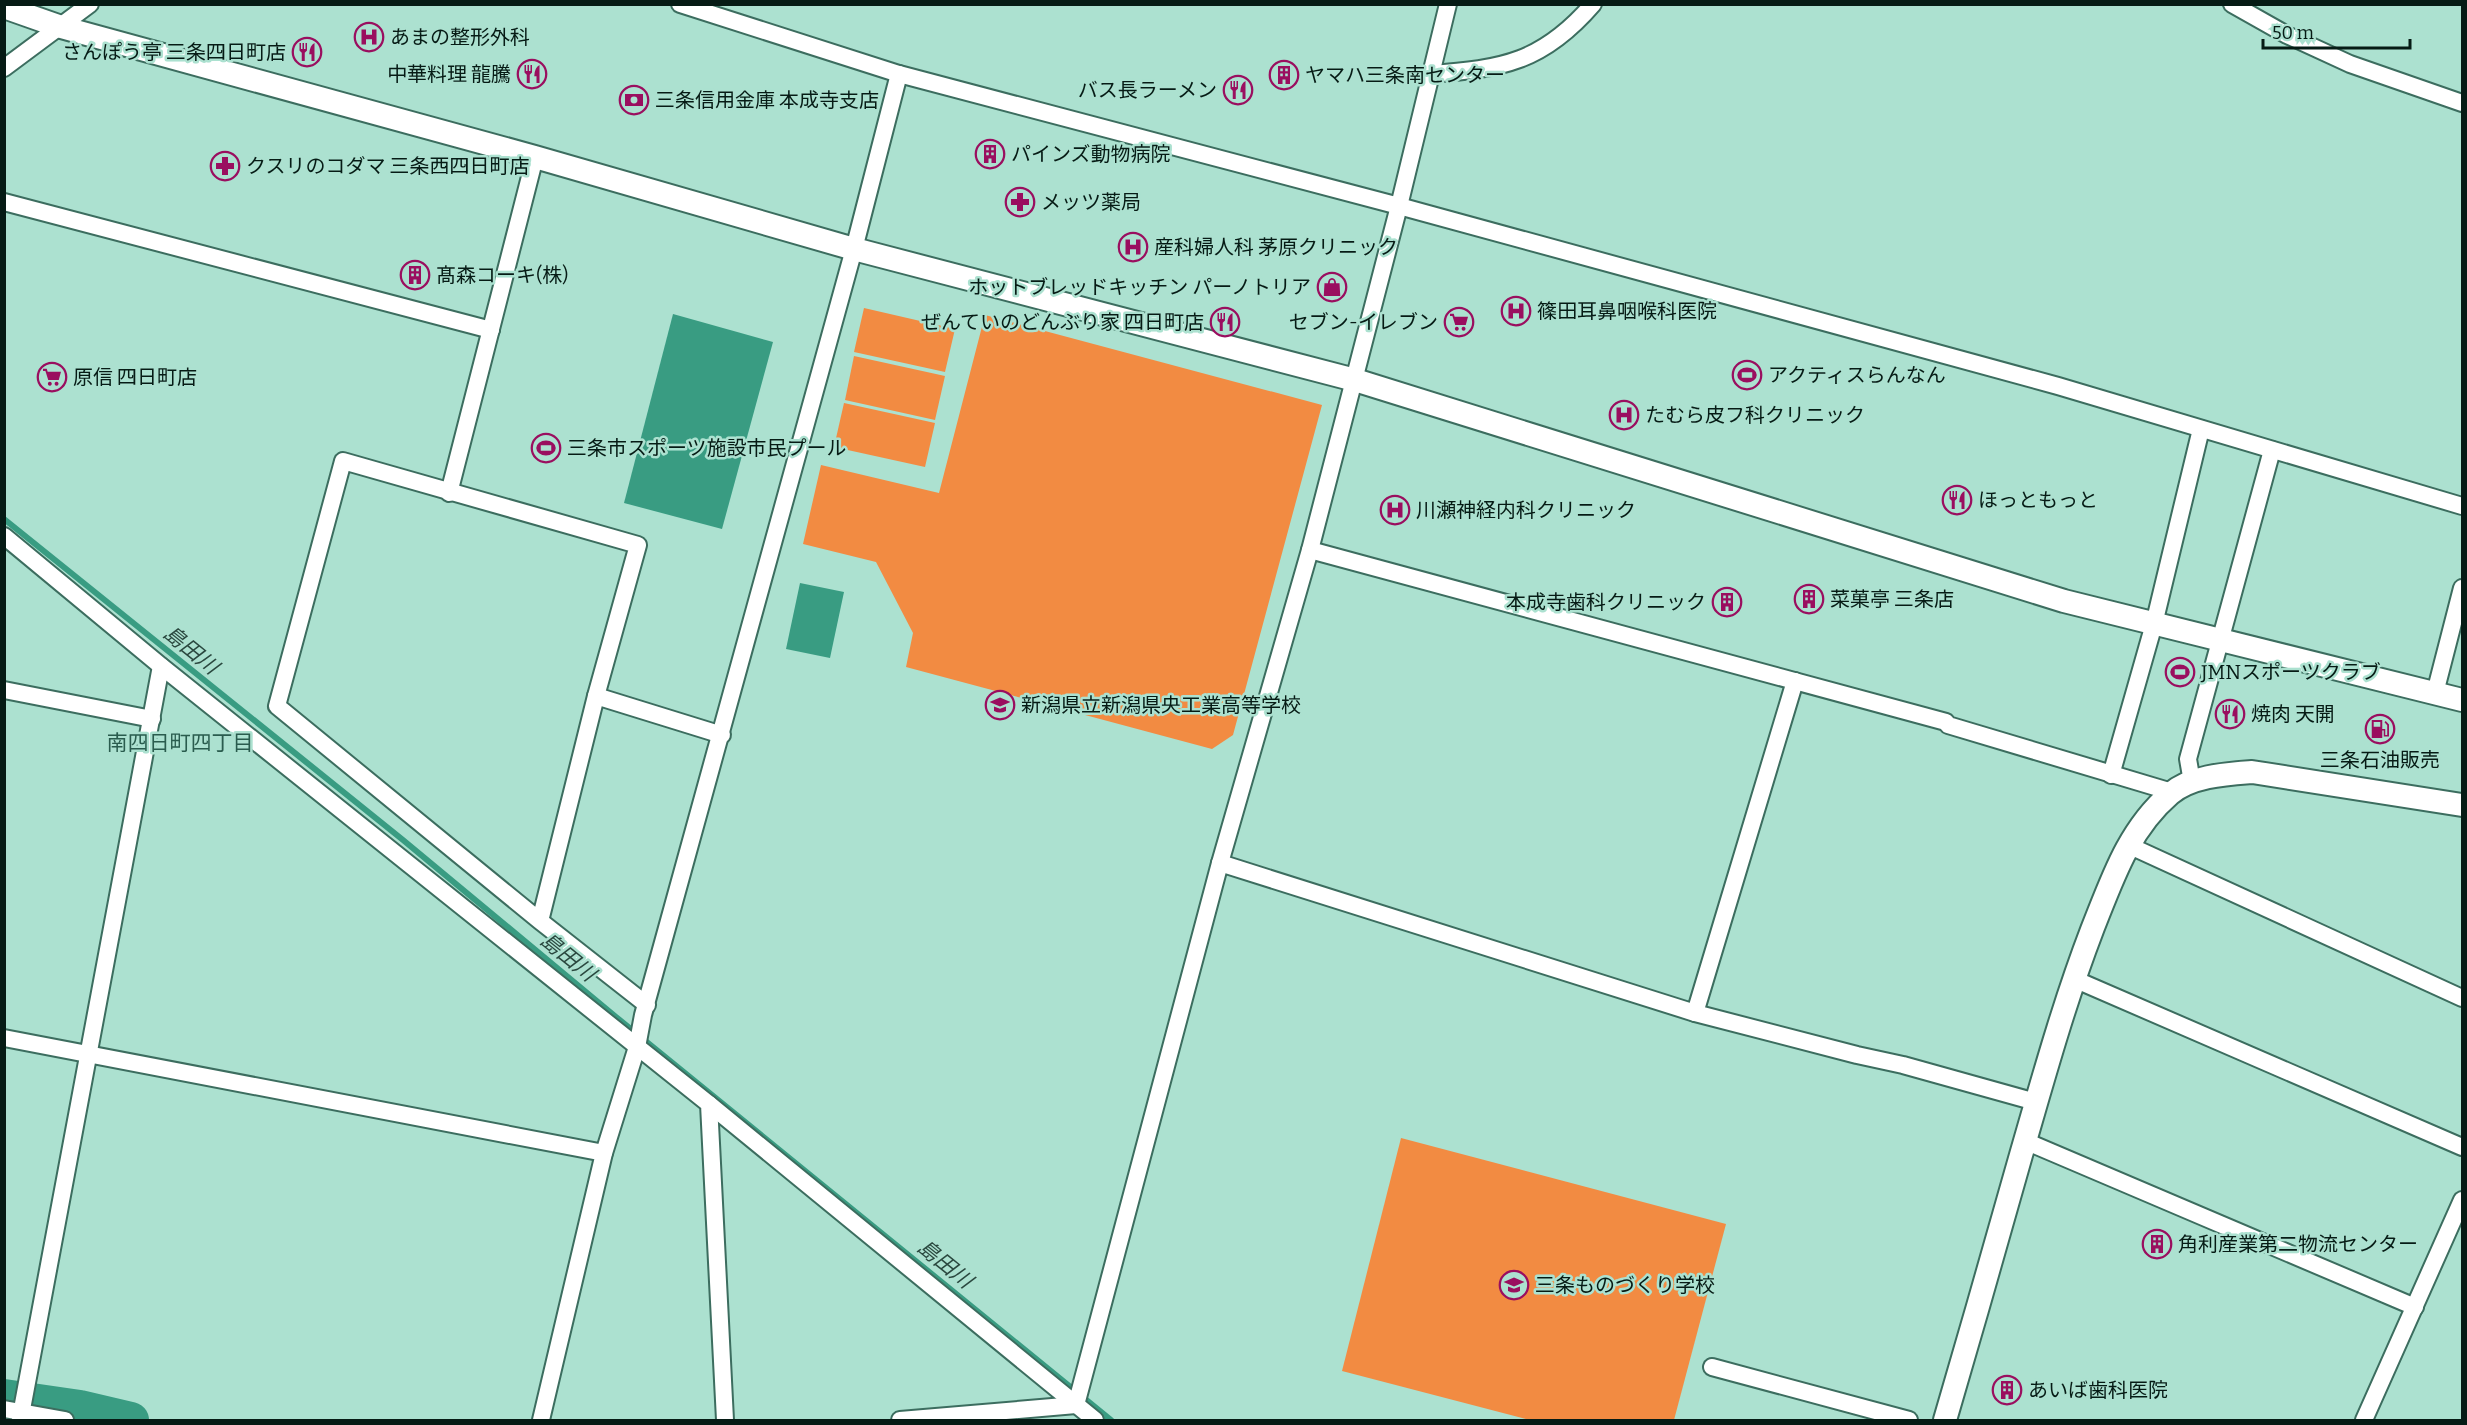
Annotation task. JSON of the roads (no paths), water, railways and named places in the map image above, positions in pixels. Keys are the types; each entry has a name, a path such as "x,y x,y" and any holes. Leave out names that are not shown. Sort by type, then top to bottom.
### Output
{"street":[{"path":"4,68 90,4"},
{"path":"680,4 899,74 1399,206 2058,386 2463,506"},
{"path":"1076,1405 1220,863 1310,550 1399,206 1429,74 1448,4"},
{"path":"1429,74 1471,71 1509,64 1543,50 1580,20 1593,4"},
{"path":"2232,4 2287,35 2350,64 2463,103"},
{"path":"4,7 61,27 855,249 1355,380 2064,601 2463,700"},
{"path":"541,1420 604,1153 637,1047 855,249 899,74"},
{"path":"449,493 535,158"},
{"path":"4,202 491,330"},
{"path":"2111,775 2154,624 2201,429"},
{"path":"1945,1420 2073,979 2117,866 2128,845 2142,823 2182,787 2272,450"},
{"path":"540,921 596,696 638,545 343,461 277,706 540,921 647,1005"},
{"path":"4,537 160,666 709,1104 1095,1420"},
{"path":"1310,550 1946,722 1948,725 2111,775 2182,787 2229,774 2252,772 2463,805"},
{"path":"2435,693 2463,588"},
{"path":"21,1416 160,666"},
{"path":"1695,1014 1796,681"},
{"path":"4,690 152,719"},
{"path":"596,696 722,735"},
{"path":"2128,845 2463,998"},
{"path":"1220,863 1695,1014 1845,1053 1904,1065 2036,1102"},
{"path":"2073,979 2463,1147"},
{"path":"4,1038 604,1153"},
{"path":"709,1104 725,1420"},
{"path":"2025,1141 2415,1307"},
{"path":"2364,1420 2463,1200"},
{"path":"1712,1367 1909,1420"},
{"path":"900,1420 1076,1405"},
{"path":"4,1409 21,1416 65,1420"}],"waterway":[{"name":"島田川","path":"4,519 403,840 616,1017 1111,1420"},
{"path":"4,1397 80,1408 131,1420"}],"place":[{"name":"あまの整形外科","path":"369,37"},
{"name":"さんぽう亭 三条四日町店","path":"307,52"},
{"name":"中華料理 龍騰","path":"532,74"},
{"name":"ヤマハ三条南センター","path":"1284,75"},
{"name":"バス長ラーメン","path":"1238,90"},
{"name":"三条信用金庫 本成寺支店","path":"634,100"},
{"name":"パインズ動物病院","path":"990,154"},
{"name":"クスリのコダマ 三条西四日町店","path":"225,166"},
{"name":"メッツ薬局","path":"1020,202"},
{"name":"産科婦人科 茅原クリニック","path":"1133,247"},
{"name":"髙森コーキ(株)","path":"415,275"},
{"name":"ホットブレッドキッチン パーノトリア","path":"1332,287"},
{"name":"篠田耳鼻咽喉科医院","path":"1516,311"},
{"name":"ぜんていのどんぶり家 四日町店","path":"1225,322"},
{"name":"セブン-イレブン","path":"1459,322"},
{"name":"アクティスらんなん","path":"1747,375"},
{"name":"原信 四日町店","path":"52,377"},
{"name":"たむら皮フ科クリニック","path":"1624,415"},
{"name":"三条市スポーツ施設市民プール","path":"546,448"},
{"name":"ほっともっと","path":"1957,500"},
{"name":"川瀬神経内科クリニック","path":"1395,510"},
{"name":"菜菓亭 三条店","path":"1809,599"},
{"name":"本成寺歯科クリニック","path":"1727,602"},
{"name":"JMNスポーツクラブ","path":"2180,672"},
{"name":"新潟県立新潟県央工業高等学校","path":"1000,705"},
{"name":"焼肉 天開","path":"2230,714"},
{"name":"三条石油販売","path":"2380,729"},
{"name":"角利産業第二物流センター","path":"2157,1244"},
{"name":"三条ものづくり学校","path":"1514,1285"},
{"name":"あいば歯科医院","path":"2007,1390"}],"district":[{"name":"南四日町四丁目","path":"180,743"}]}
